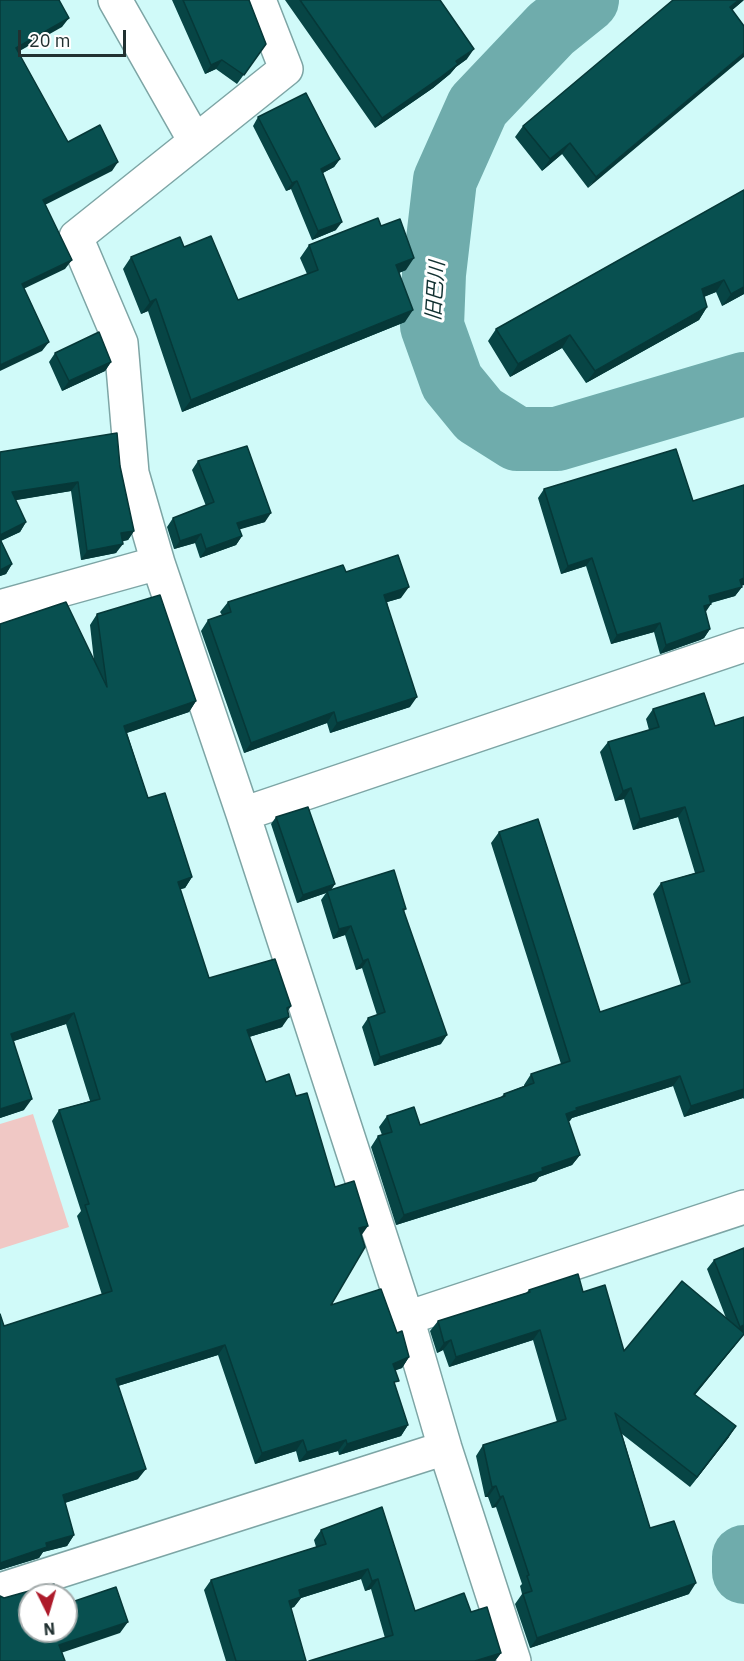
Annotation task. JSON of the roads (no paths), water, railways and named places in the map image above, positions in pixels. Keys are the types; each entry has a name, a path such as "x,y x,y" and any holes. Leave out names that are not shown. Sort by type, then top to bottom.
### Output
{"street":[{"path":"115,0 195,141"},
{"path":"259,0 286,69 76,237 121,343 132,473 158,563 243,814 407,1318 445,1448 514,1661"},
{"path":"0,608 158,563"},
{"path":"243,814 744,645"},
{"path":"407,1318 744,1207"},
{"path":"0,1590 445,1448"}],"waterway":[{"name":"旧巴川","path":"587,0 551,29 478,106 445,180 434,274 432,326 452,382 479,415 517,439 557,439 744,384"},
{"name":"旧巴川","path":"744,1557 744,1572"}]}
